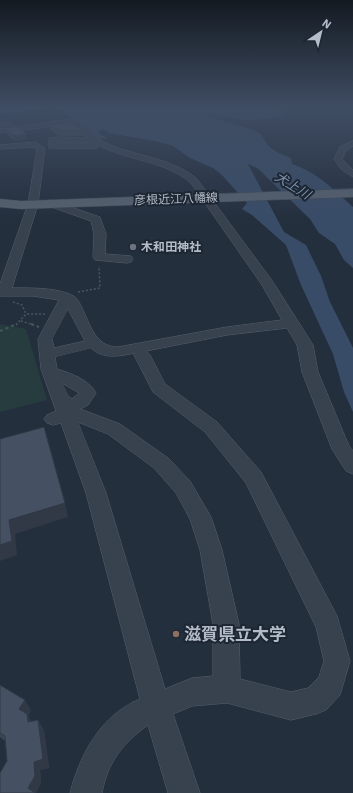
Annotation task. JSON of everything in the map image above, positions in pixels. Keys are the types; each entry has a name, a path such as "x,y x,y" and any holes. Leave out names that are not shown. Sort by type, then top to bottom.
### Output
{"main road":[{"name":"彦根近江八幡線","path":"0,203 21,205 353,194"}],"street":[{"path":"0,147 21,145"},
{"path":"34,145 41,148 33,204 5,295 63,297 72,302 94,343 100,349 118,352 227,331 292,323"},
{"path":"104,145 126,151 189,175 208,198 268,285 305,345 310,372 323,407 341,449 353,466"},
{"path":"348,145 340,153 338,159 344,167 353,174"},
{"path":"50,203 60,208 87,214 96,219 100,234 99,257 127,259"},
{"path":"63,297 66,302 60,310 45,339 48,363 60,411 96,492 156,706 184,793"},
{"path":"48,363 94,343"},
{"path":"86,793 89,780 105,745 120,727 144,711 192,692 227,689 291,706 316,700 330,685 337,661 328,625 254,478 211,427 159,388 142,355"},
{"path":"60,411 79,415 114,429 161,463 183,487 200,517 211,550 226,624 227,689"}],"path":[{"path":"26,314 51,314 63,297 100,288 99,257"},
{"path":"5,295 22,305 26,314"},
{"path":"0,331 13,327 22,321 26,314"},
{"path":"22,321 49,330"}],"green space":[{"path":"0,324 26,329 47,400 0,412"}],"water":[{"path":"169,145 268,145 272,149 291,158 292,164 301,167 317,177 353,207 353,268 344,260 335,244 319,233 310,219 242,153 284,232 306,245 321,276 330,302 353,348 353,412 344,392 333,354 301,285 286,245 252,215 242,209 247,203 222,175 213,168 190,158"}],"building":[{"path":"44,427 65,503 9,520 12,541 0,545 0,439"},
{"path":"0,685 25,700 19,709 27,714 28,722 38,720 43,759 34,762 35,776 28,788 35,793 0,793 0,773 7,761 5,736 0,733"}],"waterway":[{"name":"犬上川","path":"218,147 263,166 275,173"}],"place":[{"name":"木和田神社","path":"133,247"},
{"name":"滋賀県立大学","path":"176,634"}]}
